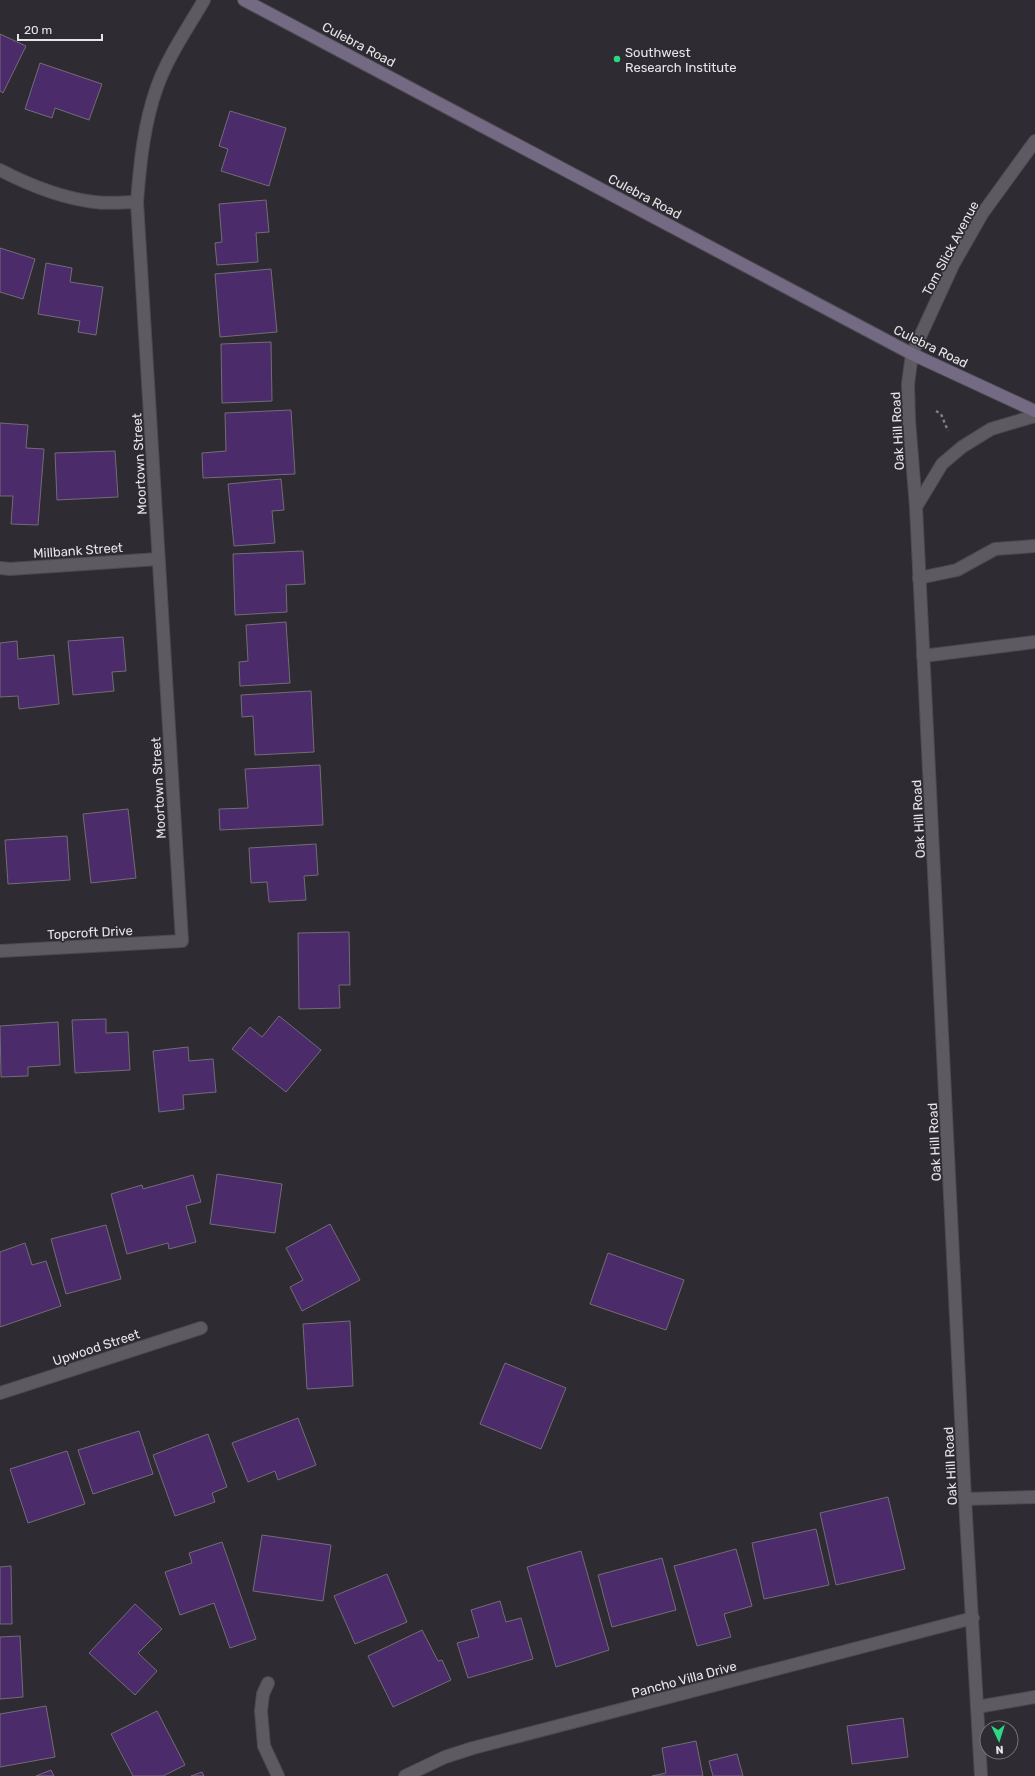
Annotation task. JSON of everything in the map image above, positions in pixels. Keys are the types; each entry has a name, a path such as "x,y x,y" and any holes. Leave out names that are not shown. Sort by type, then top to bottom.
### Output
{"main road":[{"name":"Culebra Road","path":"244,0 912,354 1035,411"}],"street":[{"name":"Moortown Street","path":"182,941 137,202 145,131 157,86 172,56 204,0"},
{"name":"Tom Slick Avenue","path":"912,354 953,265 982,214 1035,141"},
{"path":"0,170 24,182 70,198 95,202 137,202"},
{"name":"Oak Hill Road","path":"912,354 908,384 909,420 920,578 965,1499 981,1776"},
{"path":"916,508 942,464 962,447 991,429 1035,416"},
{"path":"920,578 957,570 994,549 1035,546"},
{"name":"Millbank Street","path":"0,568 10,569 158,558"},
{"path":"923,656 1035,642"},
{"name":"Topcroft Drive","path":"0,951 182,941"},
{"name":"Upwood Street","path":"0,1393 201,1328"},
{"path":"965,1499 1035,1497"},
{"name":"Pancho Villa Drive","path":"405,1776 445,1757 473,1748 973,1618"},
{"path":"268,1683 263,1694 261,1711 264,1746 278,1776"},
{"path":"977,1707 1035,1697"}],"path":[{"path":"936,411 941,414 949,432"}],"building":[{"path":"0,34 26,46 3,93 0,91"},
{"path":"40,63 102,84 89,120 55,108 52,118 25,109"},
{"path":"230,111 286,128 269,186 221,171 228,149 219,146"},
{"path":"266,200 269,232 256,233 258,262 217,265 215,243 222,242 219,204"},
{"path":"0,248 35,259 23,299 0,292"},
{"path":"46,263 72,268 70,282 103,287 96,335 78,332 80,321 38,314"},
{"path":"271,269 277,332 220,337 215,274"},
{"path":"271,342 272,401 222,403 221,344"},
{"path":"291,410 295,474 203,478 202,453 226,451 225,413"},
{"path":"0,423 28,425 26,448 44,449 38,525 11,524 13,496 0,496"},
{"path":"115,451 118,497 57,500 55,453"},
{"path":"281,479 284,510 272,511 275,543 234,546 228,484"},
{"path":"303,551 305,584 286,585 287,612 235,615 233,554"},
{"path":"286,622 290,683 240,686 239,662 248,661 246,625"},
{"path":"123,637 126,671 112,672 114,691 73,695 68,641"},
{"path":"17,641 18,659 54,655 59,704 19,709 18,696 0,697 0,643"},
{"path":"311,691 314,752 255,755 253,716 242,717 241,695"},
{"path":"320,765 323,825 220,830 219,809 248,808 245,769"},
{"path":"128,809 136,878 91,883 83,814"},
{"path":"67,836 70,880 8,884 5,840"},
{"path":"316,844 318,875 304,876 306,900 269,902 267,882 251,883 249,848"},
{"path":"349,932 350,985 339,985 340,1008 299,1009 298,933"},
{"path":"279,1016 321,1050 286,1092 232,1049 250,1027 262,1037"},
{"path":"106,1019 106,1033 128,1032 130,1070 75,1073 72,1020"},
{"path":"58,1022 60,1065 28,1067 28,1076 1,1077 0,1026"},
{"path":"188,1047 189,1061 213,1059 216,1092 183,1095 184,1109 159,1112 153,1051"},
{"path":"217,1174 282,1184 275,1233 210,1224"},
{"path":"193,1175 201,1202 186,1206 196,1242 169,1249 168,1243 127,1254 111,1194 142,1185 143,1189"},
{"path":"330,1224 360,1280 302,1311 290,1287 303,1280 286,1248"},
{"path":"106,1225 121,1279 66,1294 51,1239"},
{"path":"25,1243 32,1265 46,1261 61,1306 0,1327 0,1252"},
{"path":"608,1253 684,1280 666,1330 590,1304"},
{"path":"350,1321 353,1386 307,1389 303,1324"},
{"path":"505,1363 566,1388 541,1449 480,1424"},
{"path":"298,1418 316,1465 278,1480 275,1471 248,1482 232,1443"},
{"path":"139,1431 153,1474 93,1494 78,1450"},
{"path":"208,1434 227,1487 212,1493 215,1502 175,1516 153,1455"},
{"path":"67,1451 85,1504 28,1523 10,1469"},
{"path":"888,1497 905,1569 836,1585 820,1513"},
{"path":"816,1529 829,1585 764,1599 752,1543"},
{"path":"262,1535 331,1545 323,1601 253,1591"},
{"path":"222,1542 256,1639 230,1648 214,1603 180,1615 165,1572 192,1563 189,1553"},
{"path":"736,1549 752,1606 724,1614 731,1637 697,1646 674,1566"},
{"path":"581,1551 609,1650 556,1667 527,1567"},
{"path":"662,1558 676,1610 612,1627 598,1575"},
{"path":"11,1566 12,1624 0,1624 0,1567"},
{"path":"387,1574 407,1622 355,1644 334,1596"},
{"path":"500,1601 506,1622 521,1618 533,1659 468,1678 457,1643 479,1637 471,1610"},
{"path":"135,1604 162,1629 138,1653 157,1671 135,1695 89,1653"},
{"path":"422,1630 438,1661 442,1660 451,1680 393,1707 368,1656"},
{"path":"20,1636 23,1697 0,1699 0,1637"},
{"path":"46,1706 55,1757 0,1767 0,1714"},
{"path":"157,1711 185,1765 163,1776 133,1776 111,1734"},
{"path":"903,1718 908,1757 852,1764 847,1726"},
{"path":"696,1741 703,1776 652,1776 666,1773 662,1748"},
{"path":"737,1754 743,1776 713,1776 709,1761"},
{"path":"51,1770 54,1776 36,1776"},
{"path":"202,1772 204,1776 191,1776"}],"place":[{"name":"Southwest Research Institute","path":"617,59"}]}
